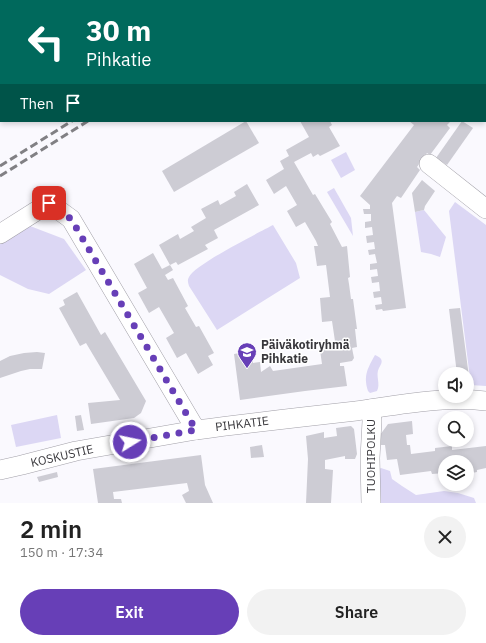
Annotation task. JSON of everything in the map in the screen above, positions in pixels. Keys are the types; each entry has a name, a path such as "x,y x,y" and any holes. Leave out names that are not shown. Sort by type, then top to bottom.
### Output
{"street":[{"path":"429,164 486,209"},
{"path":"0,234 49,203 71,219 196,430"},
{"name":"PIHKATIE","path":"196,430 412,403 456,399 486,401"},
{"name":"TUOHIPOLKU","path":"371,409 371,503"},
{"name":"KOSKUSTIE","path":"0,470 76,451 196,430"}],"shaded area":[{"path":"346,152 355,170 341,178 331,160"},
{"path":"334,188 351,218 353,236 327,192"},
{"path":"455,202 486,225 486,386 474,385 474,367 469,367 449,211"},
{"path":"424,210 446,237 440,257 421,252 415,212"},
{"path":"273,225 296,263 300,278 217,330 189,286 188,278 193,272 214,257"},
{"path":"30,226 64,239 86,270 49,294 28,289 0,275 0,244"},
{"path":"375,355 381,358 382,363 378,371 377,391 370,393 368,391 366,376 368,368"},
{"path":"57,415 61,438 16,447 11,425"},
{"path":"381,468 390,471 392,479 416,495 444,491 458,493 474,498 476,503 377,503 376,471"}],"building":[{"path":"244,122 247,122 259,143 174,192 162,171"},
{"path":"301,122 330,122 332,125 329,127 340,146 320,156 318,154 313,157 311,153 294,162 313,195 315,194 332,222 330,224 342,247 347,246 350,277 348,278 351,299 353,299 357,329 355,329 357,347 352,348 354,358 352,361 340,363 340,366 344,366 347,386 240,400 234,354 251,351 253,363 260,362 261,372 270,366 273,371 322,364 320,350 336,348 332,321 322,322 320,298 330,297 326,265 317,266 314,246 318,246 316,241 305,222 296,227 287,211 297,205 286,186 274,194 266,180 284,169 280,161 289,156 286,150 309,137"},
{"path":"410,122 450,122 447,125 450,128 430,155 427,153 417,167 420,170 401,198 397,196 392,203 406,308 383,311 382,309 376,310 375,305 382,304 381,297 374,298 373,292 380,291 379,282 372,283 371,277 378,276 377,269 370,270 370,264 377,263 375,254 369,255 368,250 375,249 374,242 367,243 366,236 373,235 372,227 365,228 365,222 371,221 371,214 364,214 363,209 370,209 370,205 360,196 414,125"},
{"path":"461,122 473,128 447,165 436,158"},
{"path":"422,180 435,191 424,210 415,212 412,193"},
{"path":"247,184 259,205 214,230 218,238 205,245 208,249 178,265 176,262 170,265 159,245 178,234 180,239 194,231 191,227 206,218 201,209 218,200 220,205 236,196 234,192"},
{"path":"153,253 162,269 170,265 173,270 165,275 168,280 173,278 188,306 185,308 196,327 199,326 214,353 208,356 213,365 198,374 186,353 177,358 166,338 174,333 159,307 149,313 138,293 147,288 134,264"},
{"path":"77,292 101,335 105,332 146,401 141,413 134,418 91,424 88,403 120,400 86,343 80,346 59,308 65,305 63,300"},
{"path":"460,308 468,367 456,367 449,309"},
{"path":"37,352 45,353 42,369 30,369 0,378 0,361 10,356"},
{"path":"81,415 84,430 77,431 75,416"},
{"path":"412,421 413,434 406,435 407,445 410,445 411,454 435,451 435,448 444,447 452,447 452,450 486,446 486,468 477,470 477,472 474,473 474,455 438,455 438,474 432,474 431,471 400,475 397,459 387,460 385,445 381,445 380,435 388,424"},
{"path":"351,426 354,429 357,454 355,459 345,459 345,456 325,460 325,469 333,470 331,503 306,503 308,459 306,436 324,432 324,438 337,436 336,428"},
{"path":"262,445 264,457 251,458 250,447"},
{"path":"201,455 205,485 213,503 186,503 182,495 189,491 187,483 113,492 114,499 121,499 122,503 98,503 93,469"},
{"path":"57,472 58,477 39,482 37,477"}],"railway":[{"path":"0,166 70,122"},
{"path":"0,176 86,122"}],"place":[{"name":"Päiväkotiryhmä Pihkatie","path":"247,369"}],"route":[{"path":"49,203 71,219 196,430 130,442"}]}
